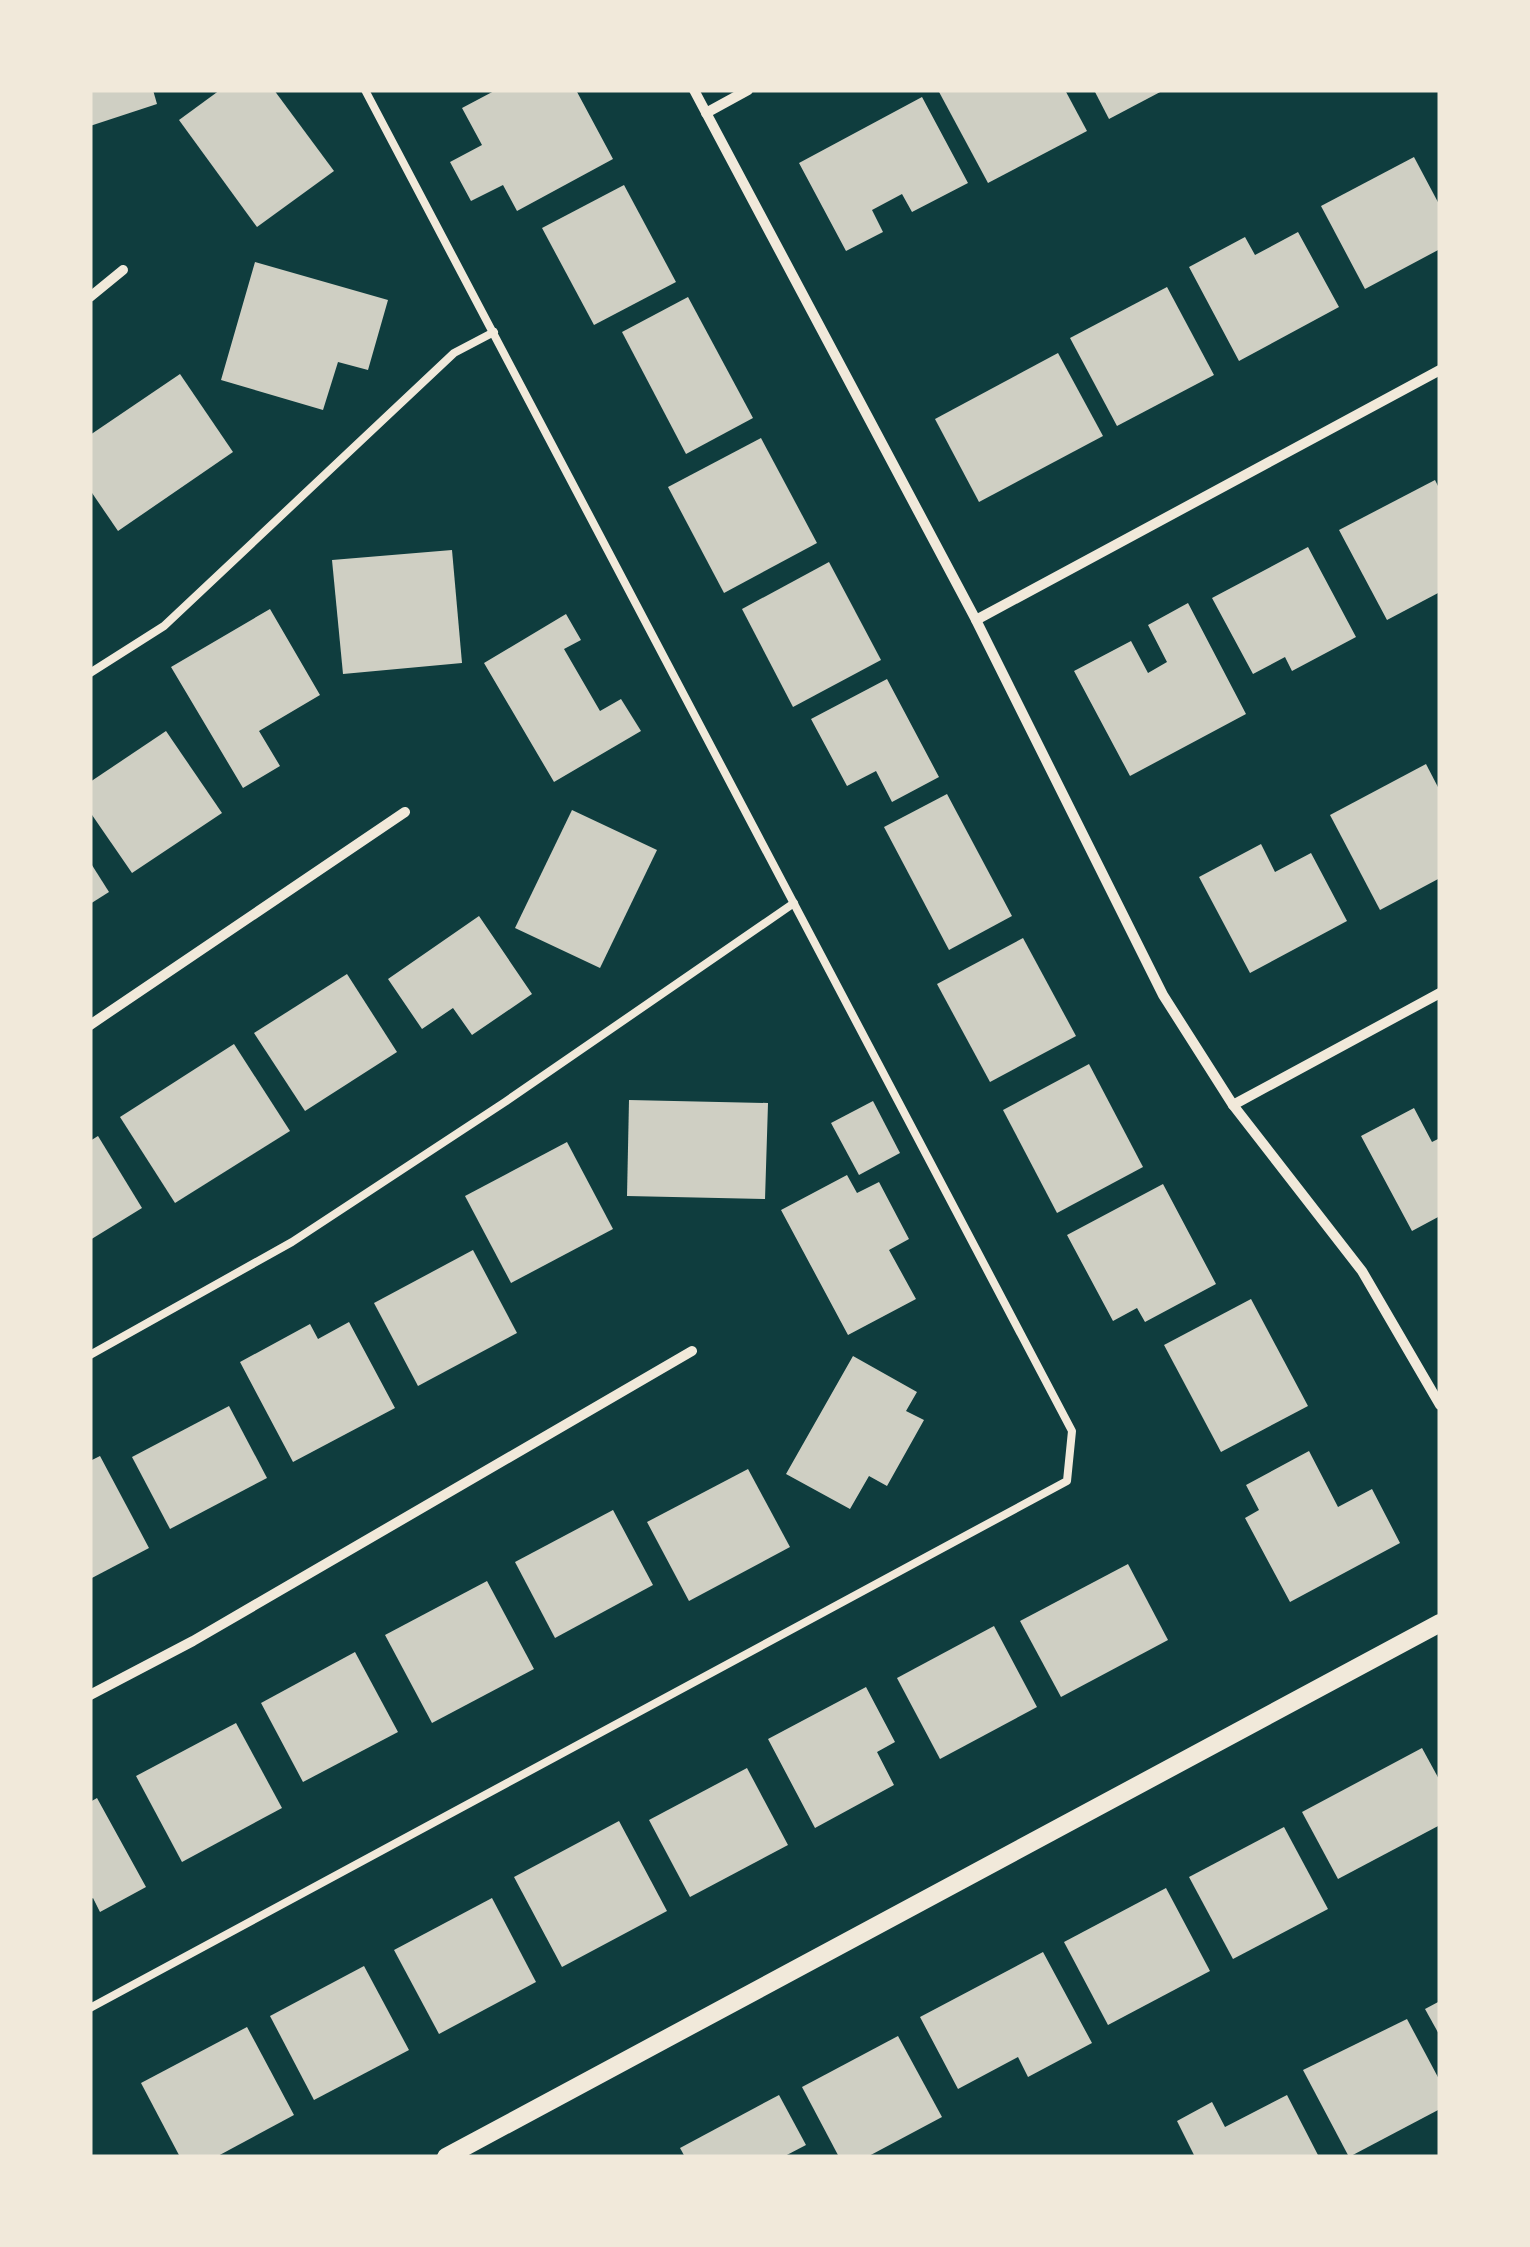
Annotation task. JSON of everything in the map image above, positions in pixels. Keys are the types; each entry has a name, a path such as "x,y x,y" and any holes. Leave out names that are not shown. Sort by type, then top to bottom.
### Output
{"street":[{"path":"694,90 976,620 1163,995 1233,1105 1362,1271 1440,1405"},
{"path":"706,113 748,90"},
{"path":"90,297 124,270"},
{"path":"976,620 1440,370"},
{"path":"90,1026 405,812"},
{"path":"1233,1105 1440,993"},
{"path":"90,1695 193,1640 692,1351"},
{"path":"446,2157 1440,1623"}],"lane":[{"path":"90,2008 1067,1481 1072,1431 365,90"},
{"path":"90,673 164,626 454,353 494,332"},
{"path":"90,1355 292,1242 505,1102 794,903"}],"building":[{"path":"90,90 153,90 157,104 90,126"},
{"path":"220,90 274,90 334,171 257,227 179,120"},
{"path":"496,90 576,90 613,159 517,211 503,185 471,201 450,162 482,145 462,108"},
{"path":"938,90 1065,90 1087,131 988,183"},
{"path":"1094,90 1164,90 1109,119"},
{"path":"922,97 968,183 912,212 902,194 872,210 883,232 846,251 799,163"},
{"path":"1414,157 1440,206 1440,249 1365,289 1321,206"},
{"path":"624,185 676,282 594,325 542,228"},
{"path":"1298,232 1339,307 1239,361 1189,267 1245,237 1255,255"},
{"path":"255,262 388,300 368,370 338,362 323,410 221,380"},
{"path":"1167,287 1214,375 1117,426 1070,338"},
{"path":"688,297 753,418 686,454 622,332"},
{"path":"1058,353 1103,436 979,502 935,419"},
{"path":"180,374 233,452 118,531 90,490 90,435"},
{"path":"761,438 817,543 724,593 668,487"},
{"path":"1435,480 1440,490 1440,592 1387,620 1339,530"},
{"path":"1308,547 1356,637 1292,671 1285,657 1253,674 1212,598"},
{"path":"452,550 462,663 343,674 332,560"},
{"path":"829,562 881,660 793,707 742,609"},
{"path":"1188,603 1246,714 1130,776 1074,671 1131,641 1148,673 1167,662 1148,625"},
{"path":"270,609 320,695 259,731 280,766 243,788 171,667"},
{"path":"566,614 581,640 564,649 600,711 621,699 641,731 554,782 484,663"},
{"path":"887,679 939,777 892,802 876,771 847,786 811,719"},
{"path":"166,731 222,813 132,873 90,812 90,782"},
{"path":"1426,764 1440,791 1440,878 1380,910 1330,815"},
{"path":"947,794 1012,916 949,950 884,827"},
{"path":"572,810 657,850 600,968 515,928"},
{"path":"1261,844 1275,872 1311,853 1347,921 1250,973 1199,877"},
{"path":"90,862 109,892 90,904"},
{"path":"479,916 532,994 472,1035 453,1008 422,1029 388,979"},
{"path":"1023,938 1076,1036 990,1082 937,984"},
{"path":"347,974 397,1052 305,1111 254,1033"},
{"path":"234,1044 290,1131 175,1203 120,1117"},
{"path":"1089,1064 1143,1167 1057,1213 1003,1110"},
{"path":"629,1100 768,1103 765,1199 627,1196"},
{"path":"873,1101 900,1153 859,1175 831,1123"},
{"path":"1414,1108 1432,1142 1440,1138 1440,1216 1412,1231 1361,1136"},
{"path":"98,1136 142,1208 90,1240 90,1141"},
{"path":"567,1142 613,1229 511,1283 465,1196"},
{"path":"847,1175 857,1193 879,1182 909,1239 889,1250 916,1299 848,1335 781,1210"},
{"path":"1163,1184 1216,1284 1145,1322 1137,1308 1113,1321 1067,1235"},
{"path":"473,1250 517,1333 418,1386 374,1303"},
{"path":"1251,1299 1308,1406 1221,1452 1164,1345"},
{"path":"349,1322 395,1408 293,1462 240,1362 310,1324 318,1339"},
{"path":"853,1356 917,1392 906,1411 924,1420 887,1486 869,1476 850,1509 786,1474"},
{"path":"229,1406 267,1478 170,1529 132,1457"},
{"path":"1309,1451 1338,1507 1372,1489 1400,1543 1290,1602 1245,1518 1259,1510 1246,1485"},
{"path":"100,1456 149,1548 90,1579 90,1461"},
{"path":"748,1469 790,1547 689,1601 647,1522"},
{"path":"613,1510 653,1585 555,1638 515,1562"},
{"path":"1128,1564 1168,1640 1061,1697 1020,1621"},
{"path":"487,1581 534,1669 432,1723 385,1635"},
{"path":"994,1626 1037,1707 940,1759 897,1678"},
{"path":"355,1652 398,1732 303,1782 261,1703"},
{"path":"866,1687 895,1742 877,1752 894,1785 815,1828 768,1739"},
{"path":"236,1723 282,1808 182,1862 136,1776"},
{"path":"1422,1748 1440,1781 1440,1825 1338,1879 1302,1812"},
{"path":"747,1768 788,1845 690,1897 649,1820"},
{"path":"97,1798 146,1887 100,1912 93,1898 90,1900 90,1802"},
{"path":"619,1821 667,1911 562,1967 514,1877"},
{"path":"1284,1827 1328,1909 1233,1959 1189,1877"},
{"path":"1166,1888 1210,1971 1108,2025 1064,1942"},
{"path":"492,1898 536,1982 439,2034 394,1950"},
{"path":"1043,1952 1092,2043 1028,2077 1018,2057 958,2089 920,2017"},
{"path":"364,1966 409,2050 314,2100 270,2016"},
{"path":"1440,2001 1440,2036 1425,2009"},
{"path":"1407,2019 1440,2081 1440,2109 1349,2157 1303,2070"},
{"path":"247,2027 294,2115 216,2157 180,2157 141,2083"},
{"path":"898,2036 942,2117 867,2157 839,2157 802,2087"},
{"path":"779,2095 806,2145 783,2157 685,2157 680,2148"},
{"path":"1287,2095 1319,2157 1195,2157 1177,2121 1212,2102 1225,2127"}]}
